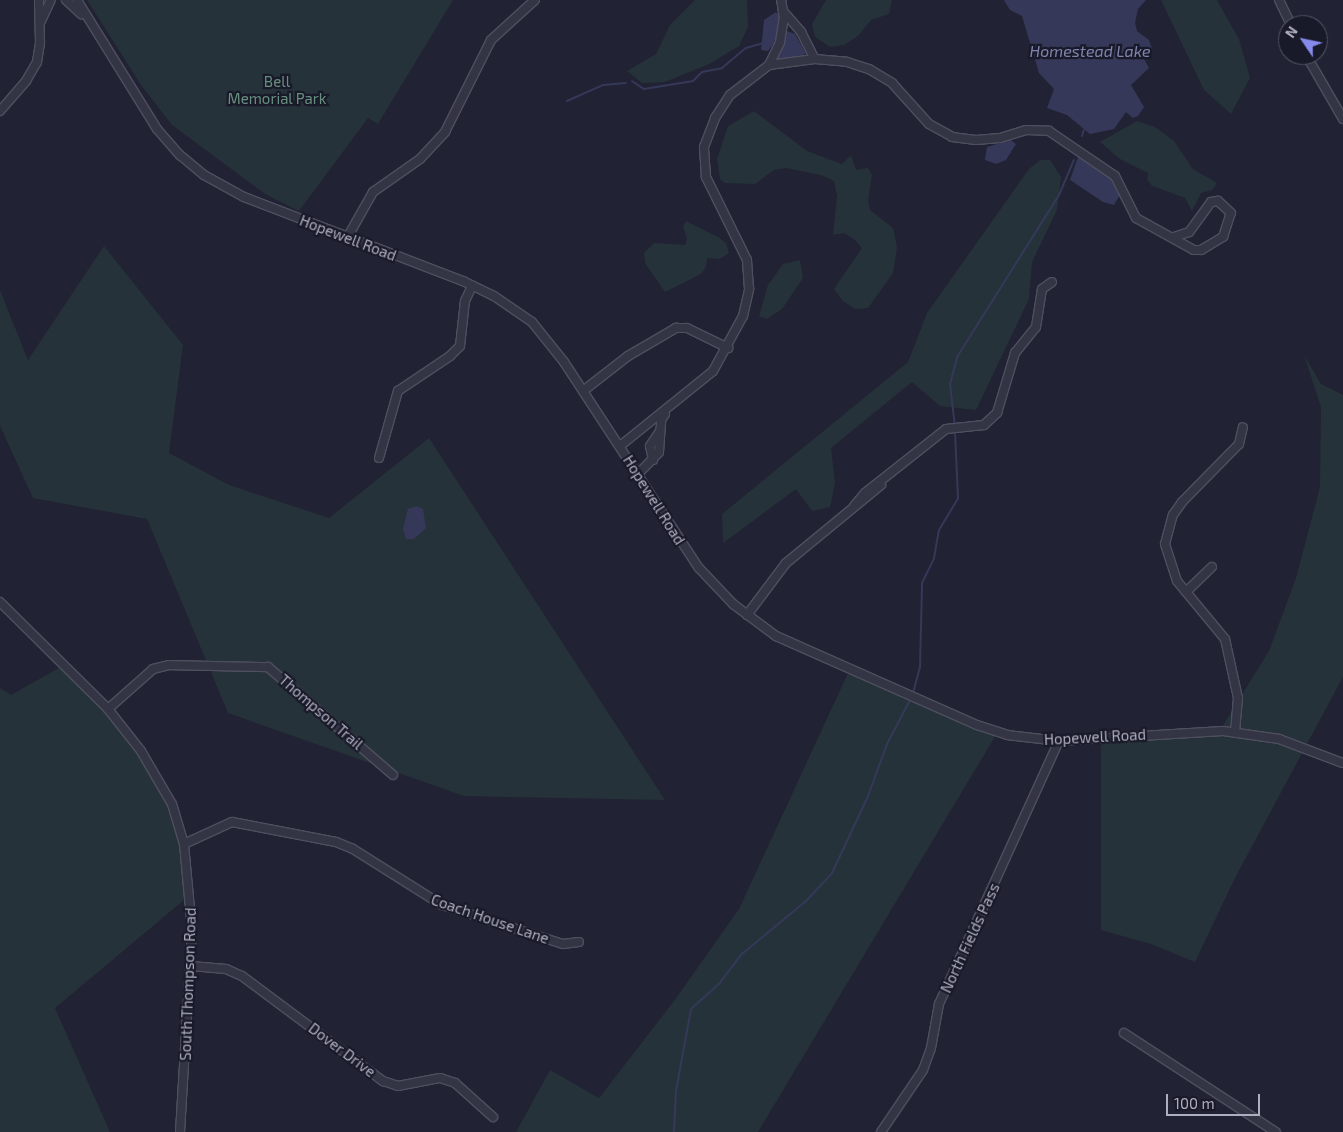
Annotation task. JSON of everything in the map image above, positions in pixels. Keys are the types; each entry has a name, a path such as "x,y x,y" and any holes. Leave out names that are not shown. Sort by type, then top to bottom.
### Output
{"street":[{"path":"0,111 26,81 37,62 40,25 39,0"},
{"path":"40,25 51,0"},
{"name":"Hopewell Road","path":"66,0 91,25"},
{"name":"Hopewell Road","path":"77,0 157,129 192,166 239,195 472,286 532,322 548,339 699,568 746,615 784,641 977,725 1007,735 1059,741 1194,731 1235,732 1279,739 1343,765"},
{"path":"347,238 373,192 420,159 445,132 491,40 534,0"},
{"path":"620,446 669,409 713,371 728,348 744,316 749,289 747,260 706,177 704,147 715,118 730,95 769,65 780,42 783,10 781,0"},
{"path":"1279,0 1286,15"},
{"path":"783,10 801,32 815,60"},
{"path":"769,65 815,60 848,62 869,69 892,83 929,124 952,137 976,140 1000,138 1026,130 1049,132 1074,146 1115,176 1136,218 1174,237 1194,250 1201,250 1223,237 1231,213 1218,201 1211,202 1189,232 1174,237"},
{"path":"1312,65 1343,119"},
{"path":"746,615 786,563 854,506 865,493 887,478 946,429 984,425 998,413 1015,353 1036,327 1042,289 1052,282"},
{"path":"378,458 398,392 450,356 460,346 465,302 472,286"},
{"path":"583,391 628,356 676,328 687,328 728,348"},
{"path":"638,474 659,452 661,420 669,409"},
{"path":"1235,732 1238,698 1225,638 1186,592 1171,570 1165,544 1169,525 1182,502 1239,444 1243,427"},
{"path":"1186,592 1212,567"},
{"name":"South Thompson Road","path":"0,602 108,709 141,751 172,804 184,844 190,891 191,966 180,1132"},
{"name":"Thompson Trail","path":"108,709 153,670 170,665 268,667 393,775"},
{"name":"North Fields Pass","path":"880,1132 923,1070 931,1048 939,1004 1059,741"},
{"name":"Coach House Lane","path":"184,844 232,822 336,842 353,849 442,906 563,944 578,942"},
{"name":"Dover Drive","path":"191,966 226,969 242,976 383,1081 398,1086 440,1078 454,1083 493,1117"},
{"path":"1124,1033 1276,1132"}],"green space":[{"name":"Bell Memorial Park","path":"87,0 453,0 378,124 368,118 299,211 265,194 172,125 141,85"},
{"path":"695,0 747,0 748,27 739,46 709,64 665,82 642,83 627,71 656,54 670,25"},
{"path":"826,0 892,0 889,14 871,20 858,36 844,45 830,47 815,37 812,24"},
{"path":"1161,0 1217,0 1239,39 1250,78 1231,114 1204,90"},
{"path":"754,111 807,151 842,164 851,155 856,170 868,168 872,175 868,201 870,210 893,228 897,247 893,273 868,308 855,309 843,301 834,289 862,248 854,239 844,233 833,235 837,196 834,181 821,175 786,168 774,170 755,184 725,183 720,179 717,159 728,126"},
{"path":"1137,121 1155,127 1174,141 1193,169 1217,183 1212,190 1201,193 1192,211 1185,198 1152,186 1147,179 1148,173 1120,159 1100,142"},
{"path":"1040,160 1050,160 1061,177 1057,210 1032,262 1029,299 976,410 940,406 912,382 831,448 835,483 830,507 812,511 796,489 723,543 722,514 908,362 927,313 1029,169"},
{"path":"686,221 718,237 726,243 729,253 720,259 707,258 706,267 701,274 665,292 645,263 644,253 654,243 685,245 687,238 683,226"},
{"path":"104,246 183,345 169,453 229,485 329,518 429,438 665,800 464,796 228,713 147,519 33,498 0,426 0,290 28,360"},
{"path":"800,260 803,278 782,309 767,319 759,316 768,285 783,264"},
{"path":"1304,355 1321,384 1343,395 1343,677 1235,878 1195,962 1151,944 1101,930 1101,737 1217,735 1269,651 1296,578 1320,487 1321,407"},
{"path":"66,664 133,734 154,766 179,829 190,895 55,1008 110,1132 0,1132 0,688 11,695"},
{"path":"848,673 996,735 758,1132 516,1132 550,1070 599,1098 674,1001 739,909"}],"water":[{"name":"Homestead Lake","path":"1004,0 1146,0 1138,9 1135,23 1137,31 1149,40 1152,49 1145,50 1143,57 1149,68 1131,85 1144,107 1138,116 1133,118 1126,112 1114,129 1090,134 1067,115 1047,108 1054,89 1039,73 1022,16 1010,10"},
{"path":"776,12 781,16 774,43 768,51 761,50 764,20"},
{"path":"787,31 795,34 806,54 777,61"},
{"path":"1011,140 1016,144 1006,160 996,164 985,160 987,147"},
{"path":"1081,156 1113,180 1120,195 1114,205 1103,202 1070,180 1078,157"},
{"path":"417,506 423,509 426,528 414,539 406,539 403,529 408,509"}],"waterway":[{"path":"632,81 644,89 693,81 702,72 722,68 746,48 763,43"},
{"path":"567,101 603,85 626,83"},
{"path":"1082,136 1084,130"},
{"path":"955,427 950,384 957,357 1059,195 1074,160"},
{"path":"913,693 920,667 922,583 934,558 939,530 958,498 955,431"},
{"path":"674,1132 676,1091 691,1009 719,984 742,954 807,900 832,873 868,796 887,744 911,698"}]}
